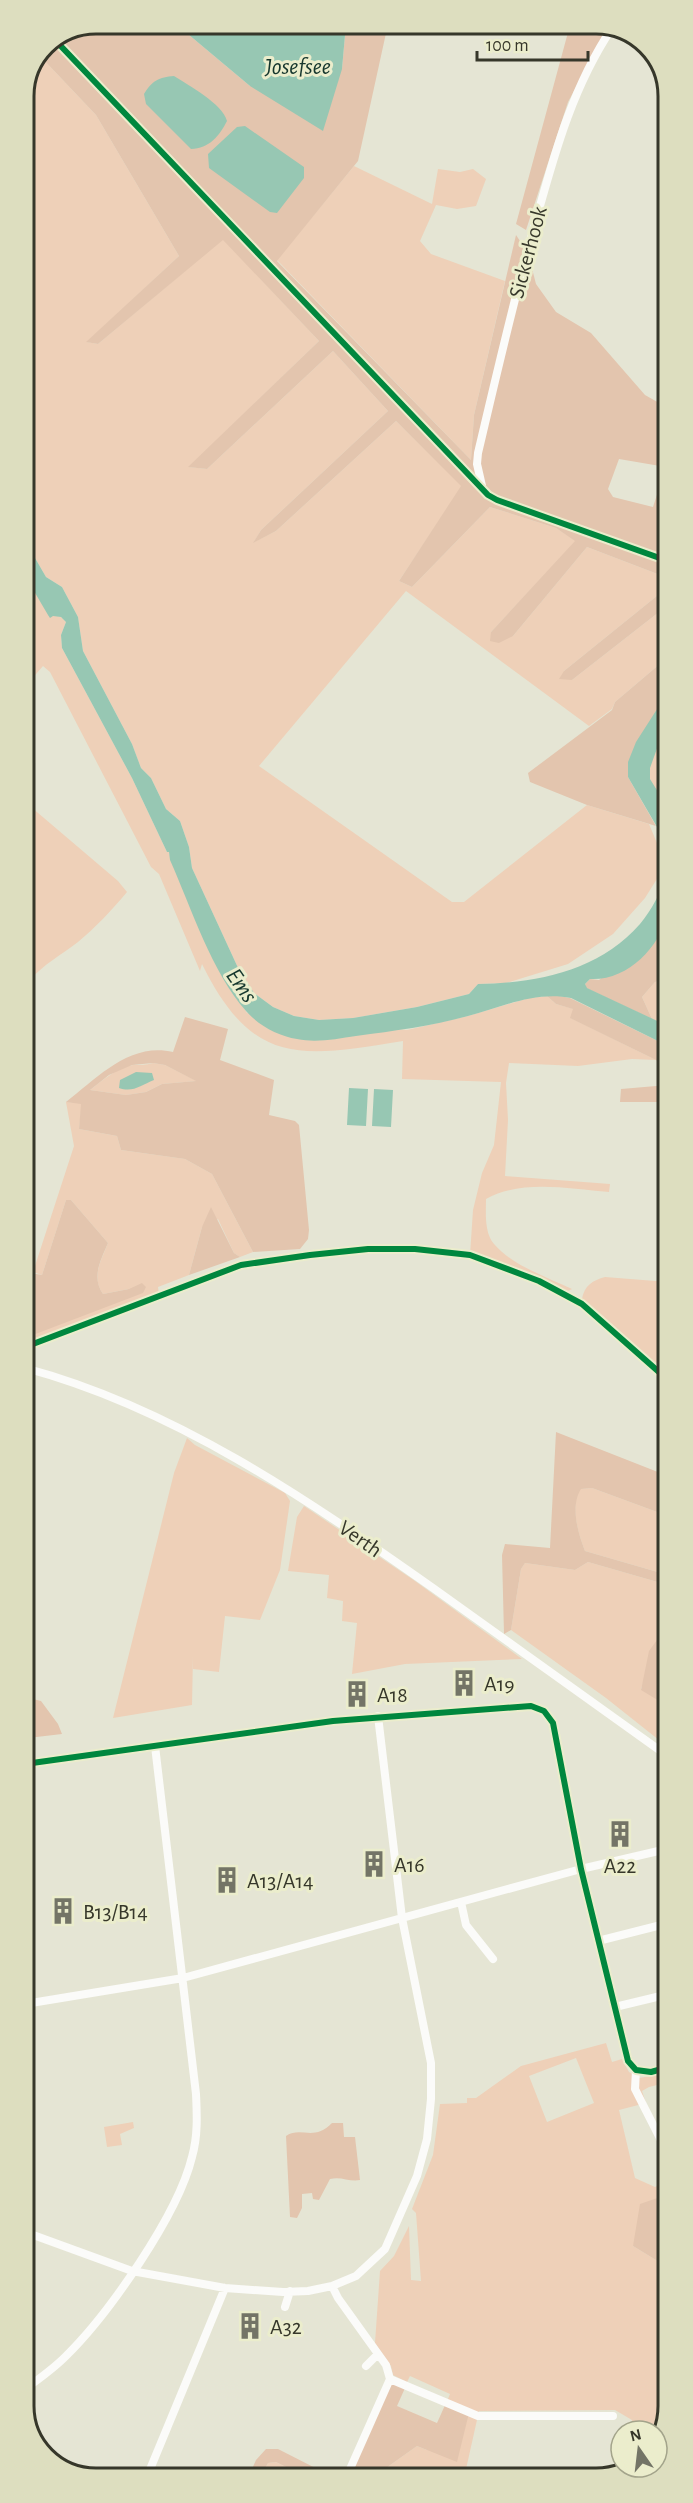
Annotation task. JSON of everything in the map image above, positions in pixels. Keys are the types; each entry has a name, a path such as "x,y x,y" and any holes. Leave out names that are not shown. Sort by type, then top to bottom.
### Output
{"street":[{"name":"Sickerhook","path":"482,486 477,464 478,453 521,271 560,134 581,81 607,36"},
{"path":"34,1344 241,1265 310,1255 368,1250 415,1250 470,1255 527,1275 582,1304 658,1371"},
{"name":"Verth","path":"34,1371 153,1415 297,1496 363,1539 658,1749"},
{"path":"34,1763 378,1716 531,1706 544,1711 553,1723 581,1869 628,2061 636,2070 651,2072 658,2070"},
{"path":"34,2235 132,2271 225,2288 290,2291 308,2291 332,2286 356,2276 385,2249 417,2176 427,2139 431,2099 431,2063 402,1918 378,1716"},
{"path":"34,2382 64,2358 98,2320 168,2217 182,2187 192,2157 198,2122 155,1746"},
{"path":"34,2003 183,1978 581,1869 658,1851"},
{"path":"461,1902 466,1925 493,1959"},
{"path":"598,1941 658,1926"},
{"path":"615,2007 658,1997"},
{"path":"636,2070 635,2089 658,2134"},
{"path":"332,2286 338,2298 386,2365 390,2379 350,2468"},
{"path":"151,2468 225,2288"},
{"path":"285,2307 290,2291"},
{"path":"366,2366 378,2354"},
{"path":"390,2379 478,2416 613,2416"}],"shaded area":[{"path":"97,34 188,34 250,86 342,69 345,34 386,35 358,161 277,261 471,460 474,415 516,235 528,253 536,284 556,312 591,333 645,395 658,402 658,466 619,459 608,489 613,497 653,507 658,492 658,574 587,547 513,636 499,643 490,641 491,632 575,541 556,528 490,507 412,587 399,581 461,486 396,421 276,531 253,543 261,530 388,411 333,351 207,469 188,467 319,341 223,240 98,344 86,342 179,256 96,115 45,62 62,45 73,39"},
{"path":"567,35 604,35 568,102 526,230 516,224"},
{"path":"45,62 96,115 179,256 87,342 98,344 223,239 319,341 189,467 207,469 333,351 388,411 261,530 254,542 276,531 396,421 462,486 399,581 412,587 490,507 556,528 576,541 491,632 513,636 587,547 658,574 658,595 564,671 572,680 658,613 658,665 615,702 612,709 589,726 406,591 259,766 452,902 464,902 587,805 649,824 658,845 658,877 645,898 613,934 568,964 506,983 478,984 469,994 417,1007 353,1018 319,1020 294,1016 273,1007 254,993 239,970 192,868 189,847 180,821 166,809 151,778 141,768 132,744 83,651 78,617 62,587 46,577 34,556 34,97 39,73"},
{"path":"354,166 432,204 438,169 460,172 473,169 486,179 476,206 457,209 436,205 420,241 431,254 505,281 474,415 471,460 277,260"},
{"path":"34,590 48,613 61,617 66,622 61,635 62,648 169,852 212,956 247,1013 407,1030 468,1016 529,998 547,996 556,1004 574,1009 571,1018 656,1060 632,1059 578,1066 509,1063 506,1083 508,1120 505,1176 610,1184 609,1192 530,1187 500,1193 486,1199 486,1222 489,1234 494,1244 511,1259 572,1289 564,1293 470,1255 473,1210 482,1173 494,1145 501,1082 402,1079 403,1041 367,1047 308,1051 284,1048 261,1038 241,1022 221,998 202,964 200,971 159,874 151,867 50,672 43,666 34,676"},
{"path":"658,595 658,613 572,680 559,679 564,671"},
{"path":"658,665 658,709 628,777 656,826 587,805 530,782 528,773 612,710 615,702"},
{"path":"658,746 658,793 649,773"},
{"path":"34,810 118,881 127,892 85,936 35,974"},
{"path":"658,932 658,981 642,997 652,1019 586,988 585,984 590,979 599,980"},
{"path":"658,981 658,1022 652,1019 642,997"},
{"path":"547,996 570,998 658,1041 658,1061 570,1018 573,1009 556,1004"},
{"path":"185,1017 228,1029 220,1060 274,1080 269,1115 295,1121 299,1125 309,1230 308,1239 300,1249 253,1252 212,1174 185,1159 121,1150 117,1136 79,1129 81,1104 66,1102 115,1064 129,1057 157,1050 173,1052","holes":["153,1063 165,1065 196,1081 162,1084 146,1092 126,1095 90,1090 109,1075 132,1065"]},
{"path":"153,1063 165,1065 197,1081 162,1084 146,1092 126,1095 90,1090 121,1068"},
{"path":"658,1086 658,1102 620,1102 621,1089"},
{"path":"66,1102 82,1103 79,1129 117,1136 121,1150 185,1159 212,1174 253,1252 240,1257 234,1253 218,1219 202,1227 189,1275 158,1287 159,1295 34,1344 34,1334 142,1283 129,1289 103,1294 99,1288 97,1275 108,1243 71,1200 66,1200 42,1275 34,1272 74,1146"},
{"path":"66,1200 71,1200 108,1243 97,1275 99,1288 103,1294 129,1289 142,1283 146,1287 143,1293 34,1335 34,1274 42,1275"},
{"path":"211,1207 234,1253 240,1257 189,1275 202,1227"},
{"path":"605,1277 658,1281 658,1366 582,1299 585,1290 597,1280"},
{"path":"556,1432 658,1472 658,1512 592,1488 581,1489 576,1511 585,1551 658,1572 658,1582 588,1562 575,1570 525,1563 521,1569 511,1630 504,1634 502,1555 505,1544 550,1548"},
{"path":"187,1438 195,1445 285,1493 290,1501 280,1570 260,1620 225,1616 219,1672 193,1669 193,1656 192,1705 113,1718 174,1473"},
{"path":"592,1488 658,1512 658,1572 585,1551 575,1511 580,1489"},
{"path":"304,1506 415,1581 522,1659 405,1664 352,1674 357,1623 342,1621 343,1601 327,1598 329,1575 288,1571 297,1517"},
{"path":"588,1562 658,1582 658,1640 641,1689 658,1700 658,1739 606,1698 511,1630 521,1569 525,1563 575,1570"},
{"path":"658,1640 658,1700 641,1690 649,1651"},
{"path":"34,1699 41,1701 58,1724 62,1734 34,1737"},
{"path":"606,2043 612,2062 622,2059 629,2072 639,2078 658,2075 658,2085 642,2091 646,2103 619,2110 635,2178 655,2187 658,2186 658,2204 633,2246 658,2261 657,2418 630,2419 615,2410 479,2411 466,2468 386,2468 417,2446 427,2450 450,2394 410,2376 407,2382 393,2375 391,2366 375,2343 380,2271 394,2256 409,2226 411,2280 421,2281 416,2213 412,2209 433,2155 440,2104 467,2103 467,2098 476,2098 521,2066","holes":["576,2058 594,2103 547,2122 529,2076"]},
{"path":"133,2122 134,2128 120,2134 122,2145 107,2147 104,2127"},
{"path":"332,2123 343,2123 344,2137 355,2137 360,2180 330,2179 319,2200 313,2199 312,2193 302,2194 302,2208 297,2218 290,2217 286,2136 297,2132 319,2132"},
{"path":"658,2198 658,2261 633,2246 640,2204"},
{"path":"389,2382 405,2388 397,2406 437,2423 446,2403 469,2413 457,2462 417,2446 386,2468 350,2468"},
{"path":"266,2449 278,2449 315,2468 288,2468 276,2462 268,2463 265,2468 252,2468"},
{"path":"276,2462 288,2468 265,2468 268,2463"}],"water":[{"name":"Josefsee","path":"188,34 345,34 342,69 323,131 250,86"},
{"path":"174,76 212,102 227,121 217,136 203,147 191,149 146,104 144,94 156,80"},
{"path":"245,126 304,167 304,178 277,213 270,212 209,168 208,154 237,127"},
{"name":"Ems","path":"34,556 46,577 62,587 78,617 83,651 132,744 141,768 151,778 166,809 180,821 189,847 192,868 239,970 254,993 273,1007 294,1016 319,1020 353,1018 417,1007 469,994 478,984 522,981 566,971 606,953 624,940 640,924 658,897 658,937 649,950 629,968 604,978 590,979 585,984 587,988 658,1021 658,1041 571,998 558,996 532,998 426,1025 326,1040 311,1041 290,1038 256,1021 234,996 213,959 170,860 169,852 62,648 61,635 66,622 61,617 50,618 34,591"},
{"path":"658,708 658,746 650,768 650,779 658,792 658,829 628,777 628,762 636,742"},
{"path":"136,1072 152,1073 154,1080 133,1089 119,1088 120,1080"},
{"path":"349,1088 368,1089 366,1126 347,1125"},
{"path":"374,1089 393,1090 391,1127 372,1126"}],"cycle path":[{"path":"61,46 488,495 658,557"},
{"path":"34,1344 241,1265 368,1249 415,1249 470,1255 539,1281 582,1304 658,1371"},
{"path":"34,1763 333,1721 531,1706 544,1711 553,1723 581,1869 628,2061 636,2070 651,2072 658,2070"}],"place":[{"name":"A19","path":"464,1683"},
{"name":"A18","path":"357,1694"},
{"name":"A22","path":"620,1834"},
{"name":"A16","path":"374,1864"},
{"name":"A13/A14","path":"227,1880"},
{"name":"B13/B14","path":"63,1911"},
{"name":"A32","path":"250,2326"}]}
